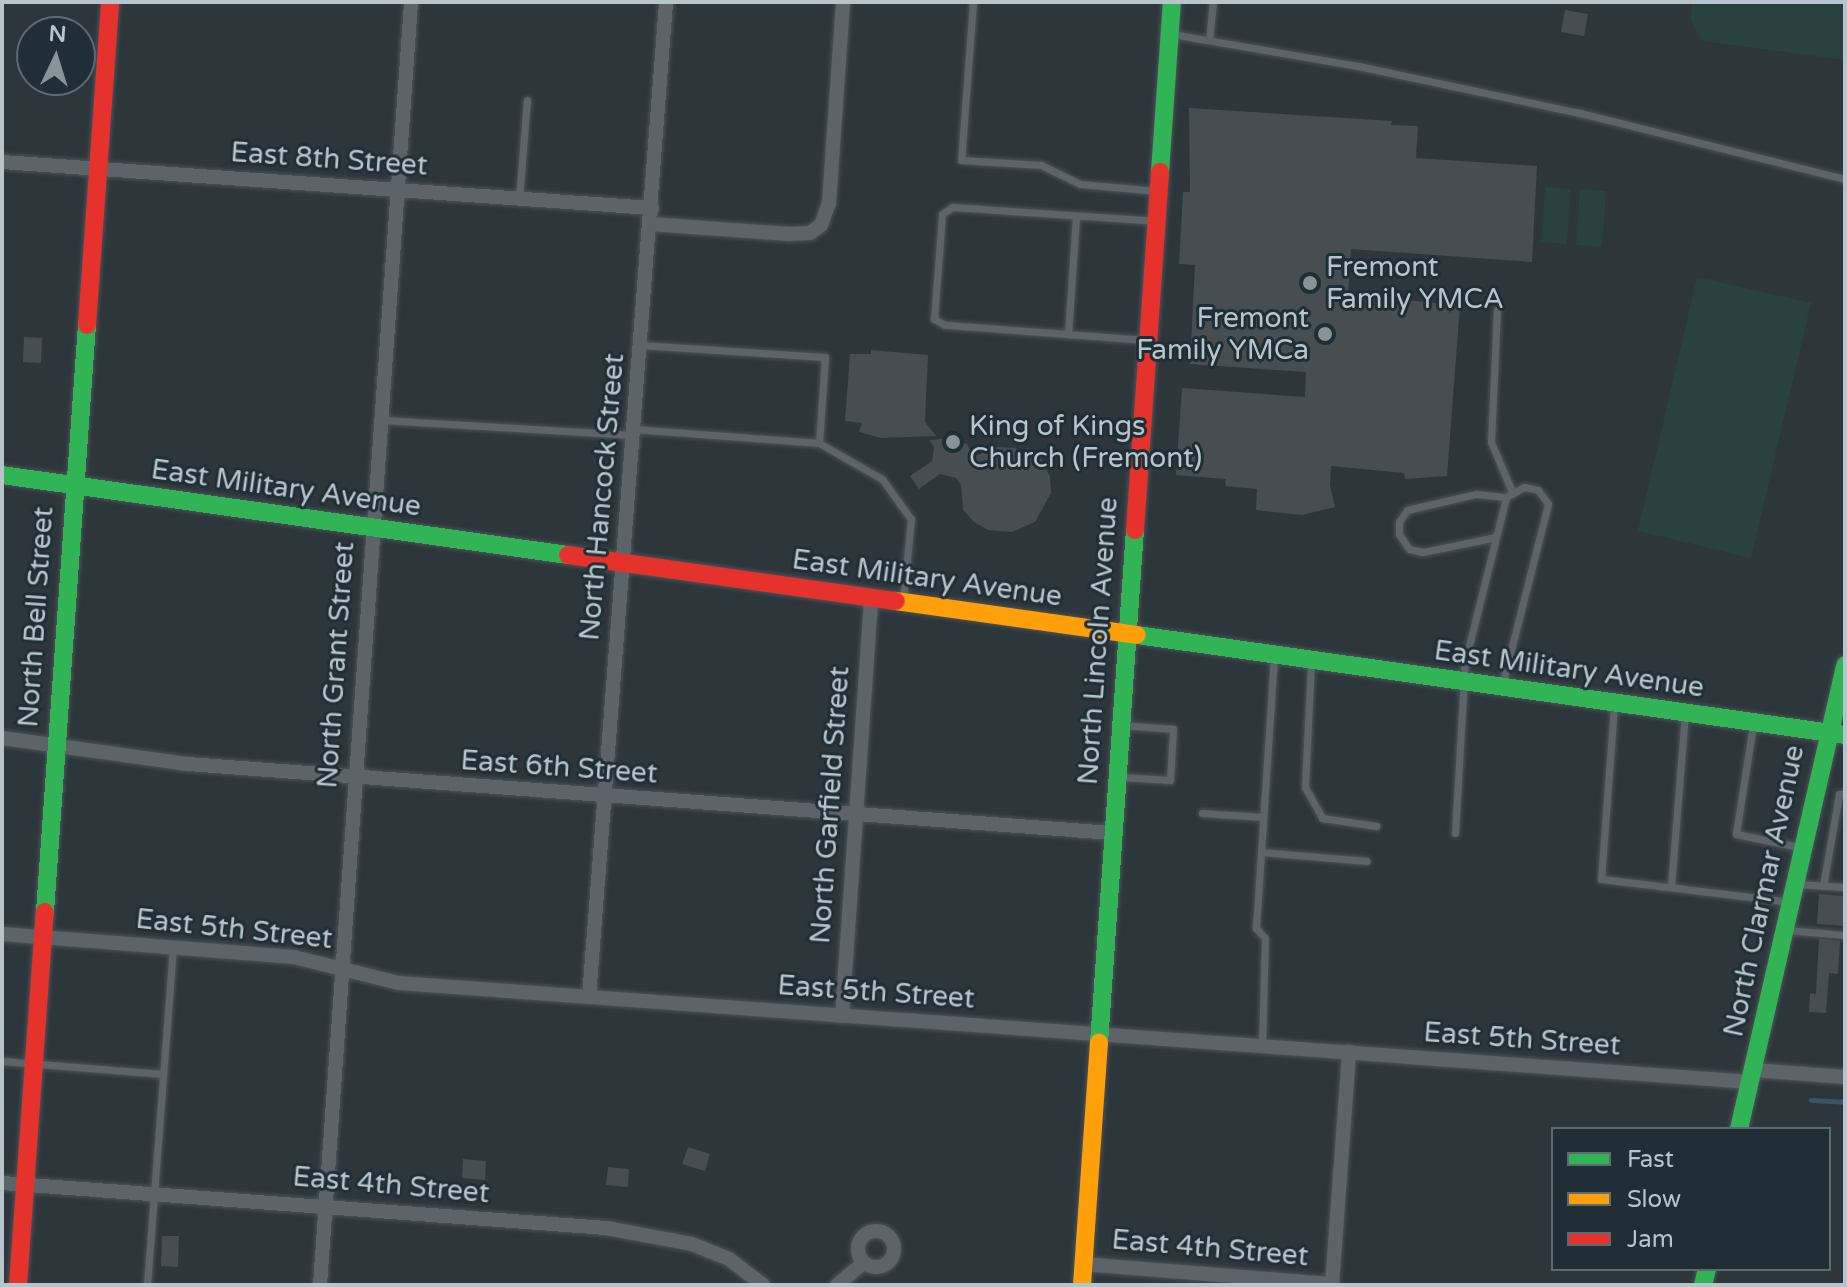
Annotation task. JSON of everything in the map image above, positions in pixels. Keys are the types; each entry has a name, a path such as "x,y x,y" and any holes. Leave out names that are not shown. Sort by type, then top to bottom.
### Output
{"main road":[{"name":"North Bell Street","path":"18,1285 54,745 110,2"},
{"name":"North Lincoln Avenue","path":"1082,1285 1172,2"},
{"name":"East Military Avenue","path":"2,475 622,565 1836,734"},
{"name":"North Clarmar Avenue","path":"1739,1127 1802,848 1836,734 1845,665"}],"street":[{"name":"North Grant Street","path":"320,1285 353,777 411,2"},
{"name":"North Hancock Street","path":"589,997 666,2"},
{"path":"650,224 789,234 810,233 821,225 829,208 843,2"},
{"path":"1161,2 1172,2"},
{"name":"East 8th Street","path":"2,162 652,208"},
{"name":"North Garfield Street","path":"842,1016 871,599"},
{"name":"East 6th Street","path":"2,738 167,762 1113,833"},
{"name":"East 5th Street","path":"2,934 294,957 399,983 1349,1052 1751,1076 1845,1077"},
{"path":"1332,1284 1349,1052"},
{"name":"East 4th Street","path":"2,1183 325,1205 656,1236 692,1244 729,1259 763,1285"},
{"path":"837,1285 864,1262"},
{"name":"East 4th Street","path":"1083,1264 1332,1284"}],"lane":[{"path":"973,2 961,160 1041,165 1080,184 1159,191"},
{"path":"1209,40 1213,2"},
{"path":"1170,33 1358,66 1580,113 1845,179"},
{"path":"519,199 527,100"},
{"path":"1149,340 945,325 934,319 942,214 952,207 1157,221"},
{"path":"1068,334 1076,216"},
{"path":"1455,833 1465,662 1496,537 1510,495 1491,442 1497,310"},
{"path":"640,345 825,357 819,443"},
{"path":"380,420 819,443 882,479 904,505 911,519 902,603"},
{"path":"1496,537 1423,552 1409,549 1399,534 1399,522 1407,510 1476,494 1510,495 1524,487 1538,490 1548,504 1502,688"},
{"path":"1262,1046 1265,938 1256,928 1274,655"},
{"path":"1312,660 1305,787 1322,818 1376,826"},
{"path":"1615,704 1601,879 1671,887 1792,893 1823,886 1845,887"},
{"path":"1671,887 1685,713"},
{"path":"1753,723 1736,834 1802,848"},
{"path":"1117,777 1170,780 1173,729 1120,725"},
{"path":"1823,886 1839,794 1845,794"},
{"path":"1202,813 1263,817"},
{"path":"1261,852 1367,861"},
{"path":"1784,929 1845,935"},
{"path":"147,1285 173,947"},
{"path":"2,1061 162,1074"}],"green space":[{"path":"1692,2 1845,2 1845,60 1702,41 1691,20"},
{"path":"1545,187 1571,189 1567,244 1541,242"},
{"path":"1580,189 1606,191 1602,247 1576,245"},
{"path":"1697,277 1811,303 1751,558 1638,531"}],"building":[{"path":"1565,10 1588,14 1584,36 1561,32"},
{"name":"Fremont Family YMCa","path":"1189,108 1392,121 1391,125 1418,126 1416,158 1537,166 1532,262 1351,249 1348,295 1460,305 1447,476 1405,479 1404,473 1331,466 1330,485 1335,507 1302,515 1256,510 1257,489 1225,486 1226,479 1176,475 1182,388 1305,397 1306,372 1190,364 1195,265 1179,264 1183,192 1190,192"},
{"path":"24,337 42,338 41,363 23,362"},
{"path":"871,350 928,355 925,422 936,436 881,438 859,432 862,423 845,421 850,354 871,354"},
{"path":"952,438 967,444 974,457 995,447 1016,448 1023,454 1027,448 1039,455 1050,477 1051,493 1035,522 1012,532 988,530 974,522 963,510 961,485 956,478 940,474 919,489 910,476 932,461 934,447 929,440"},
{"path":"1819,894 1845,896 1845,926 1817,924"},
{"path":"1819,939 1840,941 1838,974 1829,973 1826,1013 1809,1012 1810,993 1816,994"},
{"path":"688,1147 710,1154 705,1171 682,1164"},
{"path":"463,1159 486,1161 485,1180 462,1178"},
{"path":"608,1167 629,1169 628,1187 606,1185"},
{"path":"162,1236 179,1236 178,1267 161,1266"}],"waterway":[{"path":"1811,1100 1845,1102"}],"traffic: fast":[{"path":"1160,172 1172,2"},
{"path":"45,912 87,325"},
{"path":"2,475 568,555"},
{"path":"1099,1043 1135,530"},
{"path":"1137,635 1845,735"},
{"path":"1739,1127 1845,665"},
{"path":"1703,1285 1706,1271"}],"traffic: slow":[{"path":"896,601 1137,635"},
{"path":"1082,1285 1099,1043"}],"traffic: jam":[{"path":"87,325 110,2"},
{"path":"1135,530 1160,172"},
{"path":"568,555 896,601"},
{"path":"18,1285 45,912"}],"place":[{"name":"Fremont Family YMCA","path":"1310,283"},
{"name":"Fremont Family YMCa","path":"1325,334"},
{"name":"King of Kings Church (Fremont)","path":"953,442"}]}
